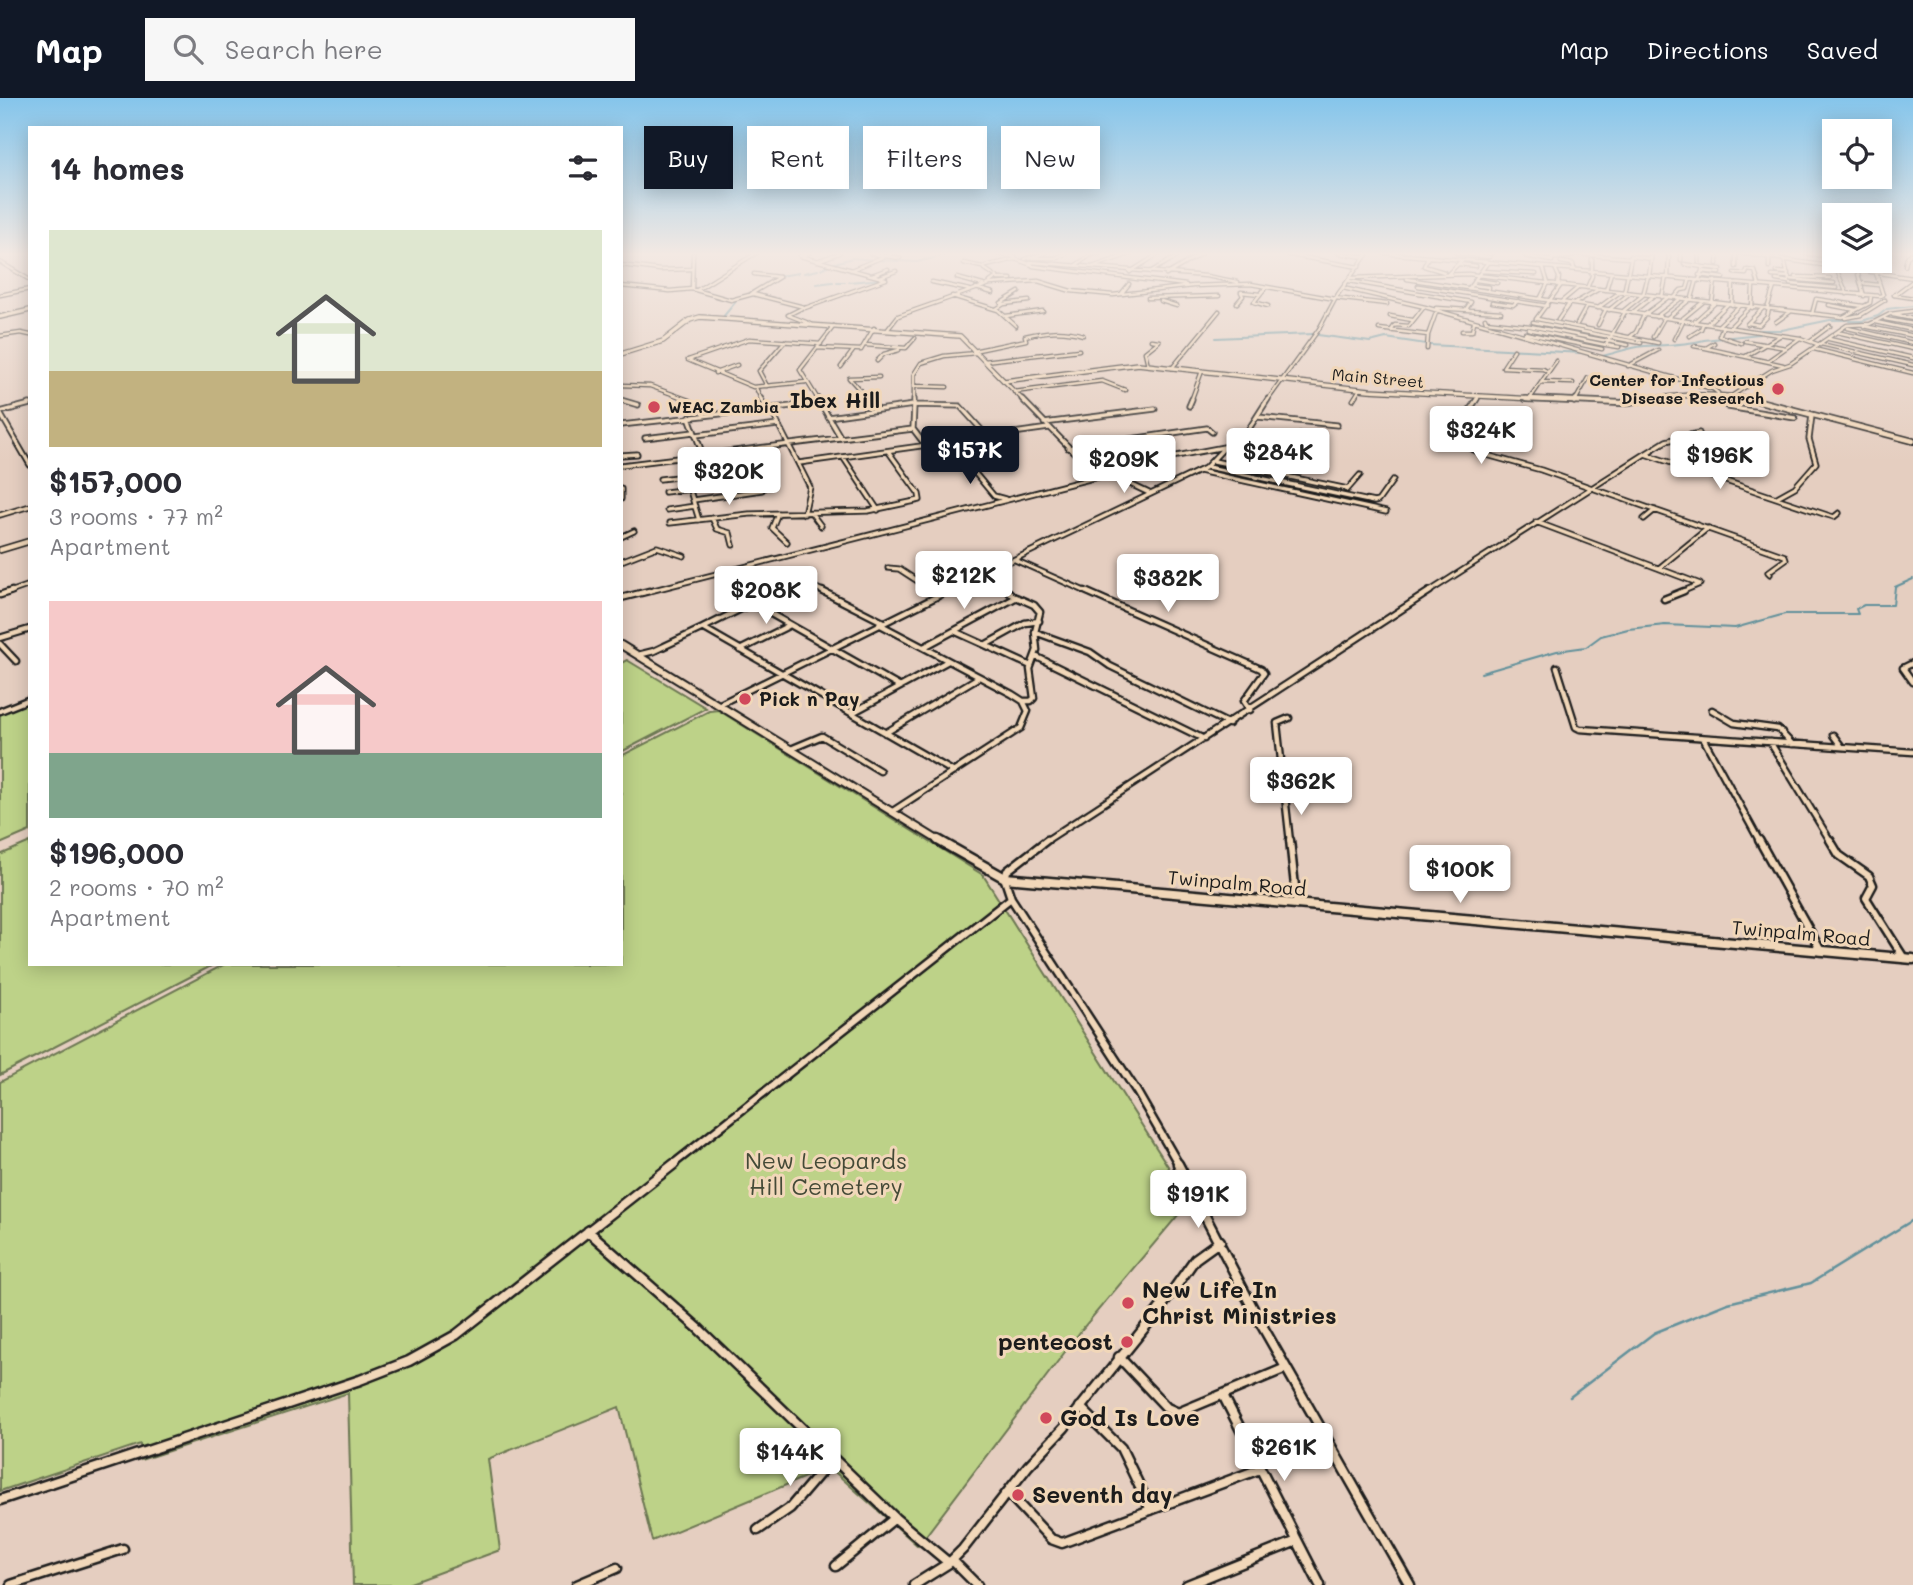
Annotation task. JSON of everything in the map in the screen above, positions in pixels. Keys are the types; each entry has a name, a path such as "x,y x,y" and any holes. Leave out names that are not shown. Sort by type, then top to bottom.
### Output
{"main road":[{"path":"623,351 667,339 688,322"},
{"path":"784,322 956,334 1003,381"},
{"name":"Main Street","path":"1003,381 1128,365 1148,365 1360,389 1529,400 1627,403 1691,393 1718,393 1913,441"},
{"path":"0,550 28,542"},
{"name":"Twinpalm Road","path":"623,646 1005,878 1908,959"}],"street":[{"path":"807,322 811,324"},
{"path":"888,329 893,322"},
{"path":"1012,322 1016,326"},
{"path":"1172,368 1210,322"},
{"path":"1242,439 1323,322"},
{"path":"1391,331 1395,325 1409,326 1411,322"},
{"path":"1427,349 1428,335 1433,322"},
{"path":"1462,331 1472,331 1474,322"},
{"path":"1478,322 1574,333 1628,345"},
{"path":"1495,322 1574,333 1608,341 1641,343"},
{"path":"1529,328 1533,322"},
{"path":"1564,348 1579,322"},
{"path":"1608,341 1618,322"},
{"path":"1630,337 1641,322"},
{"path":"1653,337 1663,322"},
{"path":"1674,339 1681,322"},
{"path":"1695,322 1811,340 1913,365"},
{"path":"1718,326 1722,322"},
{"path":"1730,327 1735,322"},
{"path":"1741,329 1748,323 1759,326 1762,322"},
{"path":"1733,395 1814,349 1848,322"},
{"path":"1846,326 1874,322"},
{"path":"1878,322 1913,331"},
{"path":"1690,336 1705,324"},
{"path":"1861,325 1913,337"},
{"path":"834,326 800,370 841,438"},
{"path":"1723,326 1719,336 1786,348"},
{"path":"1811,340 1830,326"},
{"path":"1846,326 1913,343"},
{"path":"817,348 861,350 874,328"},
{"path":"1529,328 1574,333 1608,341 1619,347"},
{"path":"1529,328 1564,348 1713,389 1718,393"},
{"path":"1379,329 1428,335"},
{"path":"926,446 914,429 916,368 922,361 1026,340 1024,337 1029,335 1070,331 1083,335"},
{"path":"1837,332 1913,349"},
{"path":"0,336 28,335"},
{"path":"1746,356 1781,335"},
{"path":"623,351 662,340 662,337"},
{"path":"1608,341 1630,337 1658,343"},
{"path":"865,345 909,347 915,338"},
{"path":"1769,360 1800,338"},
{"path":"1830,338 1913,357"},
{"path":"806,382 756,388 688,360 749,339 821,344"},
{"path":"1148,365 1144,361 1145,352 1159,341 1151,340"},
{"path":"1725,352 1745,340"},
{"path":"767,386 759,371 785,341"},
{"path":"1706,348 1714,343"},
{"path":"1694,346 1783,365"},
{"path":"877,361 884,354 901,347"},
{"path":"984,361 1077,348"},
{"path":"1628,366 1658,349"},
{"path":"1814,349 1913,373"},
{"path":"1514,350 1503,367 1543,369 1548,372"},
{"path":"841,367 853,351"},
{"path":"1529,400 1556,361"},
{"path":"715,373 737,365"},
{"path":"1189,406 1202,371"},
{"path":"877,409 849,378 879,377"},
{"path":"1574,402 1588,377"},
{"path":"1003,381 1091,471 1107,473 1150,493"},
{"path":"1014,392 1102,381 1125,390"},
{"path":"1542,382 1573,383"},
{"path":"623,386 650,386 689,400"},
{"path":"915,386 947,387"},
{"path":"756,388 789,444 810,487 804,514"},
{"path":"1353,400 1360,389"},
{"path":"1478,397 1450,439 1483,454 1528,466 1785,556 1786,559 1768,572 1770,574"},
{"path":"1743,397 1728,407 1795,418"},
{"path":"623,401 638,405"},
{"path":"623,425 819,403"},
{"path":"28,405 0,412 28,461"},
{"path":"828,417 914,405 961,406 988,437"},
{"path":"1044,424 1155,410"},
{"path":"1777,497 1795,487 1816,463 1811,453 1809,429 1812,415"},
{"path":"689,417 703,455"},
{"path":"1258,417 1337,425"},
{"path":"645,438 778,425"},
{"path":"799,463 1049,428"},
{"path":"1068,449 1207,428 1212,432"},
{"path":"623,465 914,429"},
{"path":"1410,1585 1286,1368 1220,1241 1143,1103 1011,898 1005,878 1012,865 1045,841 1536,522 1666,441 1699,433"},
{"path":"1288,457 1300,435 1310,436"},
{"path":"623,596 1107,473 1209,452 1242,439 1318,447"},
{"path":"950,443 994,496 1009,499"},
{"path":"1311,446 1319,452 1315,460"},
{"path":"720,704 828,648 1015,560 1043,543 1208,467 1224,447"},
{"path":"670,523 778,513 878,510 921,498 888,451"},
{"path":"1209,452 1217,454"},
{"path":"623,455 638,454"},
{"path":"1645,454 1827,515 1834,517 1839,513"},
{"path":"843,457 878,510"},
{"path":"680,458 699,520"},
{"path":"1214,461 1348,489"},
{"path":"1208,467 1377,502 1393,480"},
{"path":"1199,471 1386,512"},
{"path":"687,481 756,473"},
{"path":"1343,495 1360,475"},
{"path":"660,479 685,476"},
{"path":"665,492 690,489"},
{"path":"693,499 762,490"},
{"path":"667,510 695,506"},
{"path":"0,515 28,507"},
{"path":"1644,519 1655,510"},
{"path":"778,513 772,528 787,542"},
{"path":"812,514 821,526"},
{"path":"712,518 717,529 730,533 733,545"},
{"path":"1536,522 1700,584 1664,600"},
{"path":"1659,568 1708,528"},
{"path":"623,536 634,531"},
{"path":"623,560 657,547 684,556"},
{"path":"1015,560 1261,669 1264,673 1244,701 1250,710"},
{"path":"888,568 899,569 939,594"},
{"path":"811,585 1023,701 1031,701 1034,698 1031,666 1035,656 1035,632 1040,609 979,575"},
{"path":"0,595 28,586"},
{"path":"924,648 1016,597"},
{"path":"638,655 654,651 751,606 757,606 788,626 900,687"},
{"path":"985,645 1025,623 1039,621"},
{"path":"740,650 788,626"},
{"path":"703,628 954,772"},
{"path":"16,661 0,640 28,630"},
{"path":"954,631 1031,666"},
{"path":"1035,632 1090,652 1110,666 1228,724"},
{"path":"1035,656 1204,739"},
{"path":"852,713 948,661"},
{"path":"1913,663 1903,668 1913,682"},
{"path":"1557,667 1576,727 1580,729 1913,752"},
{"path":"885,733 979,677"},
{"path":"0,711 28,700"},
{"path":"893,811 1021,728 1028,711 1023,701"},
{"path":"1712,710 1721,720 1739,725 1778,729 1792,744"},
{"path":"1289,718 1278,723 1297,905"},
{"path":"1833,735 1842,747"},
{"path":"791,749 822,736 880,771"},
{"path":"1703,738 1821,951"},
{"path":"1770,743 1839,855 1869,876 1873,885 1867,895 1868,901 1908,959"},
{"path":"0,1500 258,1413 349,1386 397,1367 456,1335 1011,898"},
{"path":"588,1231 698,1328 895,1518 976,1585"},
{"path":"914,1585 950,1561 1162,1306 1195,1259 1220,1241"},
{"path":"1119,1357 1173,1412 1186,1411 1286,1368"},
{"path":"1223,1395 1320,1585"},
{"path":"1080,1407 1121,1448 1152,1510"},
{"path":"758,1530 780,1519 832,1458"},
{"path":"1008,1493 1056,1542 1067,1541 1260,1469"},
{"path":"836,1566 895,1518"},
{"path":"1187,1585 1297,1541"},
{"path":"11,1585 123,1549"},
{"path":"578,1585 617,1568"}],"green space":[{"path":"627,660 706,708 623,751 623,662"},
{"path":"28,702 28,832 0,844 0,712"},
{"name":"New Leopards Hill Cemetery","path":"718,710 983,875 1190,1201 1083,1328 918,1546 829,1467 652,1541 619,1407 488,1459 500,1550 405,1585 353,1585 348,1393 141,1460 140,1444 0,1491 0,1082 221,966 623,966 623,755 709,711"},
{"path":"28,843 28,966 211,966 0,1075 0,855"}],"waterway":[{"path":"1754,330 1782,330 1819,322"},
{"path":"1216,338 1313,334"},
{"path":"1602,356 1640,347 1759,334"},
{"path":"1318,335 1370,342 1386,338 1426,344"},
{"path":"1429,345 1583,353"},
{"path":"1481,673 1557,651 1586,647 1601,636 1628,629 1665,625 1735,628 1785,614 1858,614 1856,609 1864,605 1893,605 1895,587 1913,579"},
{"path":"1570,1397 1654,1333 1728,1303 1811,1283 1913,1220"}],"place":[{"name":"Center for Infectious Disease Research","path":"1778,389"},
{"name":"WEAC Zambia","path":"654,407"},
{"name":"Pick n Pay","path":"745,699"},
{"name":"New Life In Christ Ministries","path":"1128,1303"},
{"name":"pentecost","path":"1127,1342"},
{"name":"God Is Love","path":"1046,1418"},
{"name":"Seventh day","path":"1018,1495"}],"district":[{"name":"Ibex Hill","path":"835,401"}]}
